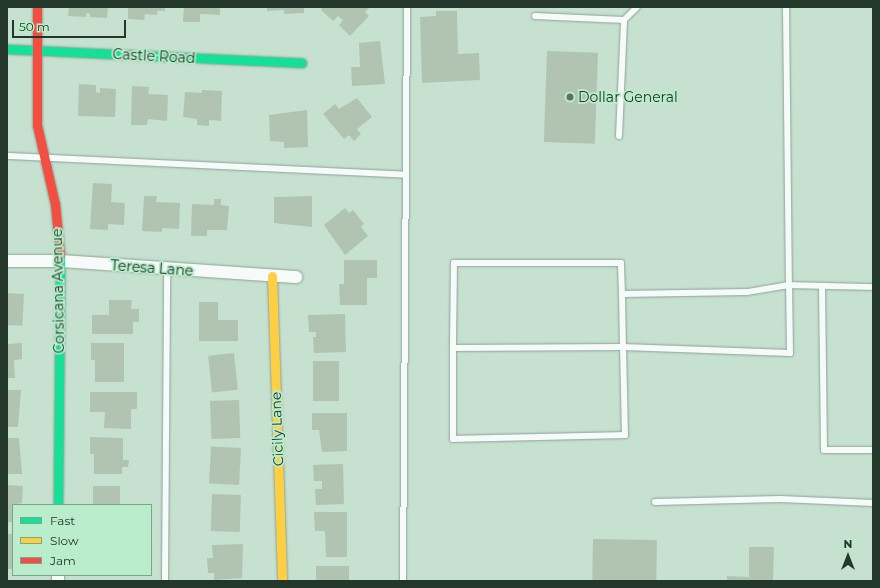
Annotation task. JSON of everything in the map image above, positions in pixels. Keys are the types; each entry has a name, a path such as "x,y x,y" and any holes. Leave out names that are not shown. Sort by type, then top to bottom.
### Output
{"street":[{"name":"Corsicana Avenue","path":"37,7 35,50 37,125 55,204 60,261 58,504"},
{"name":"Castle Road","path":"7,49 302,63"},
{"name":"Teresa Lane","path":"7,261 60,261 296,277"},
{"name":"Cicily Lane","path":"272,276 282,581"}],"lane":[{"path":"403,581 404,176 407,7"},
{"path":"619,136 624,20 637,7"},
{"path":"453,348 623,347 790,353 786,7"},
{"path":"535,16 624,20"},
{"path":"7,156 45,156 404,176"},
{"path":"454,263 621,263 623,347 625,435 453,439 454,263"},
{"path":"165,581 167,269"},
{"path":"622,294 747,292 789,285 873,287"},
{"path":"822,286 824,450 873,450"},
{"path":"655,502 780,499 873,503"}],"building":[{"path":"69,7 108,7 107,18 90,17 90,14 86,13 86,17 68,16"},
{"path":"128,7 165,7 165,11 157,11 157,15 145,14 144,20 128,19"},
{"path":"184,7 220,7 220,15 200,14 200,22 183,22"},
{"path":"267,7 304,7 304,13 284,14 284,10 267,11"},
{"path":"323,7 370,7 365,12 369,16 350,36 339,25 343,20 338,16 333,21 321,10"},
{"path":"436,11 457,11 458,54 479,53 480,80 422,83 420,17 436,16"},
{"path":"380,41 385,84 352,86 351,67 360,67 359,43"},
{"name":"Dollar General","path":"547,51 598,53 595,144 544,142"},
{"path":"79,84 96,85 96,92 100,93 100,88 116,89 115,117 78,116"},
{"path":"132,86 149,87 148,94 168,95 167,121 148,119 147,125 131,125"},
{"path":"202,90 222,91 221,121 209,120 209,126 197,125 197,119 183,117 185,92 202,93"},
{"path":"357,98 372,117 357,129 361,134 354,141 349,135 344,139 323,114 335,104 339,109"},
{"path":"307,110 308,147 284,148 284,142 270,141 269,115"},
{"path":"93,183 112,184 111,202 125,203 124,225 108,224 108,230 90,229"},
{"path":"144,196 157,196 156,202 180,203 179,229 162,228 162,232 142,231"},
{"path":"312,196 312,227 274,223 274,197"},
{"path":"214,199 221,199 221,205 229,206 227,230 207,230 207,236 191,236 192,204 214,205"},
{"path":"345,208 349,213 353,210 364,224 361,227 368,236 345,255 324,225"},
{"path":"344,260 377,260 377,278 367,278 367,305 340,305 339,284 344,284"},
{"path":"7,293 24,294 22,326 7,325"},
{"path":"109,300 132,300 131,309 139,309 139,322 133,322 133,334 92,334 92,315 109,315"},
{"path":"199,302 218,302 218,320 238,320 238,341 199,341"},
{"path":"345,314 346,352 314,353 313,337 316,337 316,332 309,332 308,315"},
{"path":"22,343 22,359 14,360 15,378 7,378 7,344"},
{"path":"91,343 124,343 124,382 95,382 95,360 91,360"},
{"path":"234,353 238,390 212,393 208,356"},
{"path":"313,361 339,361 339,401 313,401"},
{"path":"7,390 21,390 18,427 7,427"},
{"path":"90,392 137,392 137,409 131,409 131,429 104,428 105,412 90,412"},
{"path":"239,400 240,438 211,439 210,401"},
{"path":"312,413 347,413 347,451 322,452 319,430 312,430"},
{"path":"90,437 123,438 123,460 129,460 128,467 122,467 122,474 94,474 94,454 90,454"},
{"path":"7,438 19,438 22,474 7,474"},
{"path":"211,446 241,448 239,485 209,483"},
{"path":"343,464 344,504 316,505 315,489 322,489 322,481 314,481 313,465"},
{"path":"7,485 23,486 22,503 12,504 12,522 7,522"},
{"path":"93,486 120,486 120,504 93,504"},
{"path":"212,494 241,495 240,532 211,531"},
{"path":"314,512 347,512 347,557 326,557 325,531 315,531"},
{"path":"7,534 12,534 12,569 7,569"},
{"path":"593,539 657,540 656,581 592,581"},
{"path":"243,544 242,578 214,580 214,573 208,573 207,558 213,558 212,545"},
{"path":"749,547 774,547 773,581 727,581 727,576 749,577"},
{"path":"316,566 349,566 349,581 316,581"}],"traffic: fast":[{"path":"7,49 302,63"},
{"path":"58,504 60,255"}],"traffic: slow":[{"path":"272,276 282,581"}],"traffic: jam":[{"path":"37,7 37,125 55,204 60,255"}],"place":[{"name":"Dollar General","path":"570,97"}]}
